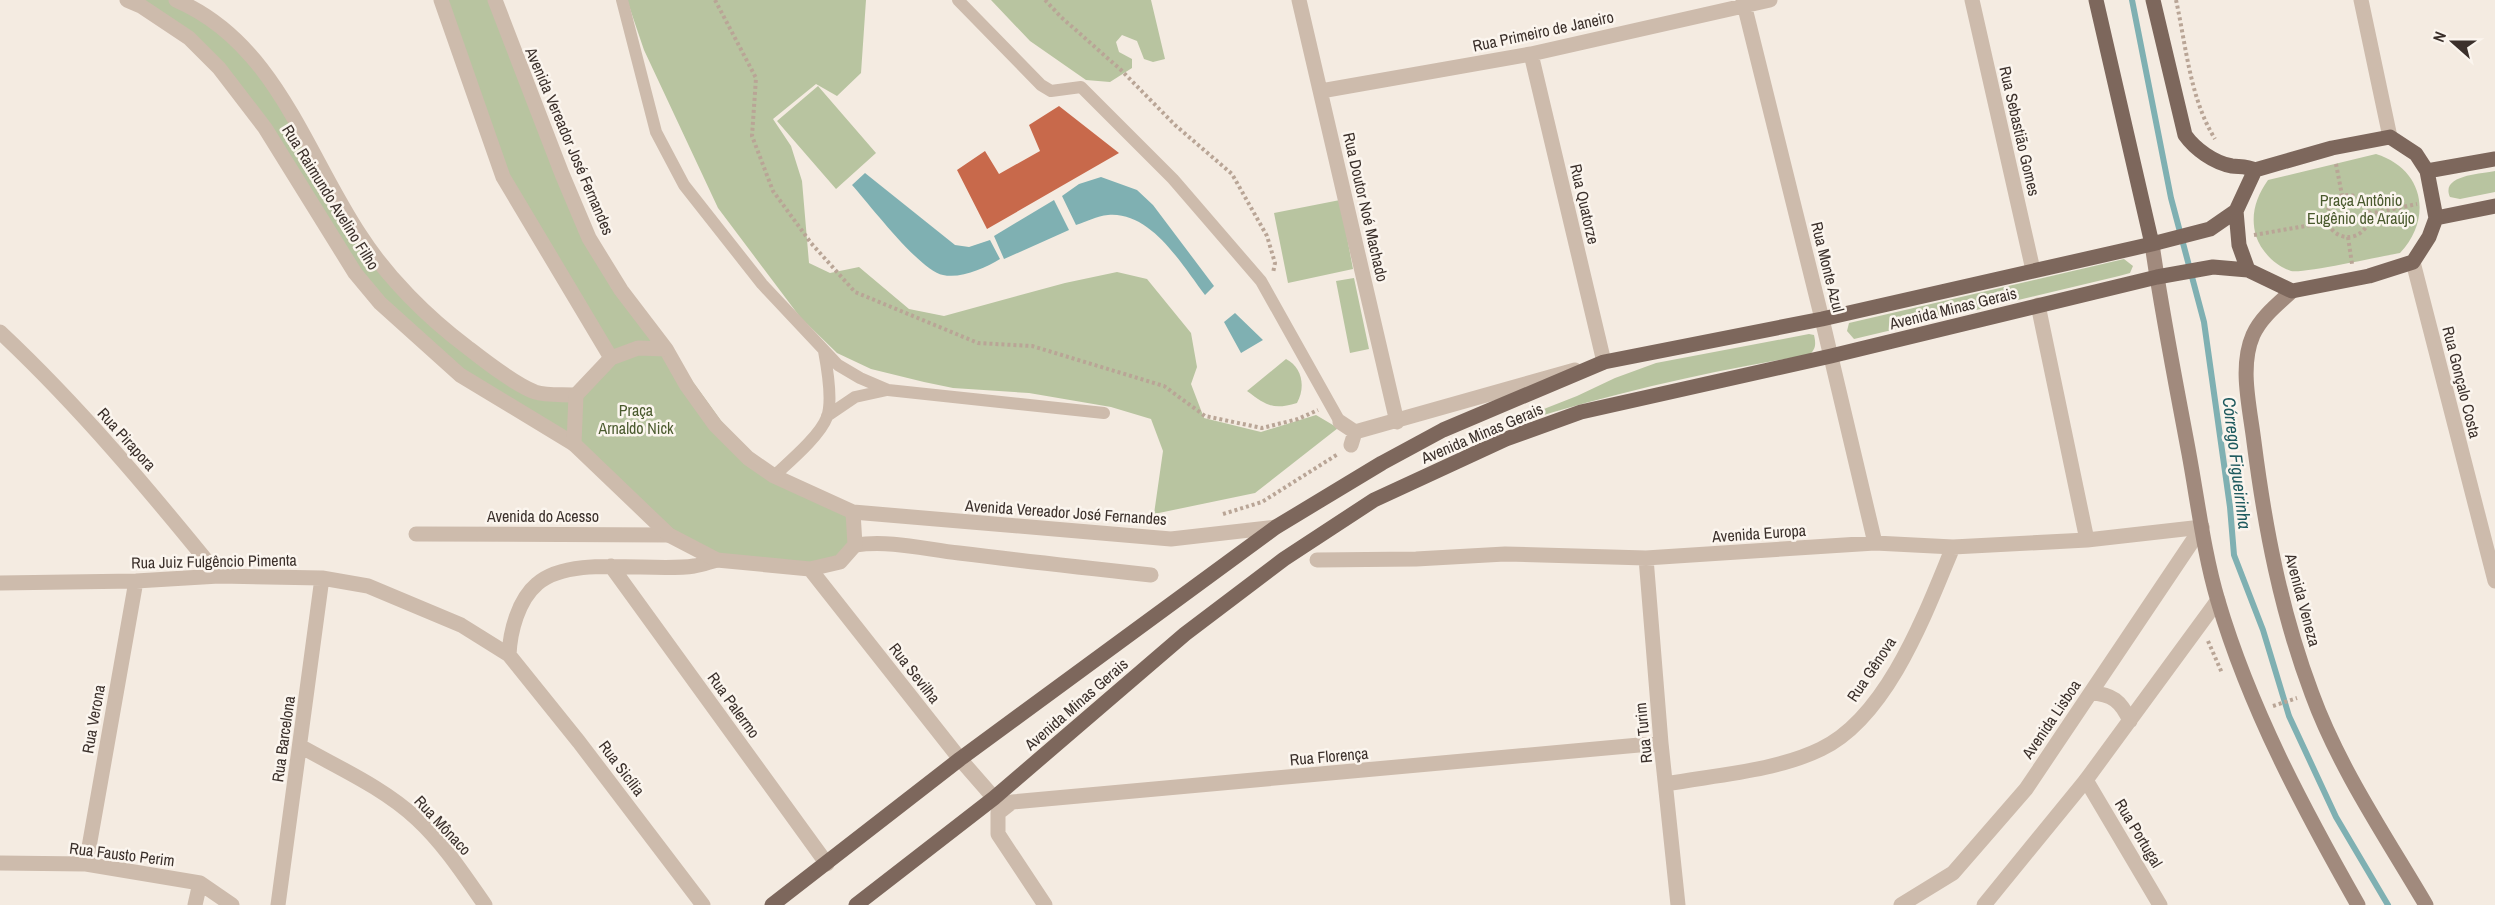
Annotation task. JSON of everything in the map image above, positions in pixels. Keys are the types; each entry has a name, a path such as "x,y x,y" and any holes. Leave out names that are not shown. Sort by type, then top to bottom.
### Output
{"main road":[{"path":"2096,0 2151,244 2217,600 2258,712 2310,820 2358,905"},
{"path":"2153,0 2185,135 2193,146 2229,166 2247,166 2255,170 2332,148 2390,137 2416,154 2427,171 2436,218 2429,237 2413,262 2369,276 2292,291 2248,270 2239,245 2236,211 2255,170"},
{"path":"2427,171 2495,159"},
{"path":"2436,218 2495,206"},
{"name":"Avenida Minas Gerais","path":"772,905 960,759 1276,527 1382,463 1443,430 1598,364 1822,319 2210,230 2236,211"},
{"name":"Avenida Minas Gerais","path":"856,905 998,803 1185,633 1292,553 1374,500 1506,439 1581,412 1830,356 2157,277 2213,267 2248,270"},
{"name":"Avenida Veneza","path":"2292,291 2260,322 2253,334 2247,354 2246,369 2260,488 2274,570 2311,693 2355,782 2426,905"}],"street":[{"name":"Rua Raimundo Avelino Filho","path":"127,0 141,6 189,38 219,68 266,128 355,273 380,303 460,375 574,444"},
{"name":"Rua Raimundo Avelino Filho","path":"176,0 199,10 228,32 258,62 291,112 360,236 417,303 449,334 496,369 525,386 536,392 576,395"},
{"path":"441,0 503,177 611,358"},
{"name":"Avenida Vereador José Fernandes","path":"495,0 549,142 589,238 621,290 666,349 687,386 715,425 748,458 774,476 853,512 1171,539 1276,527"},
{"name":"Rua Doutor Noé Machado","path":"1299,0 1397,422"},
{"name":"Rua Primeiro de Janeiro","path":"1321,91 1531,54 1744,3 1770,0"},
{"name":"Rua Sebastião Gomes","path":"1972,0 2032,270"},
{"path":"2361,0 2390,137"},
{"name":"Rua Monte Azul","path":"1744,3 1875,543"},
{"name":"Rua Quatorze","path":"1531,54 1598,364"},
{"name":"Rua Gonçalo Costa","path":"2413,262 2495,581"},
{"path":"2038,305 2087,540"},
{"name":"Rua Pirapora","path":"0,332 46,375 159,502 219,576"},
{"path":"666,349 638,348 611,358 576,395 574,444 669,534 717,560"},
{"name":"Avenida Minas Gerais","path":"1353,439 1397,422 1538,379 1598,364"},
{"path":"1340,422 1353,439"},
{"path":"853,512 855,545"},
{"name":"Avenida Europa","path":"1317,560 1416,559 1504,554 1646,558 1875,543 1953,547 2087,540 2202,527"},
{"name":"Avenida Lisboa","path":"1901,905 1953,873 2026,789 2202,527"},
{"name":"Avenida do Acesso","path":"416,534 669,534"},
{"path":"508,655 513,625 529,593 537,583 565,571 611,566 694,566 717,560 810,569 840,562 855,545 876,542 1151,575"},
{"name":"Rua Gênova","path":"1666,784 1793,760 1823,749 1845,733 1874,703 1901,662 1953,547"},
{"name":"Rua Turim","path":"1646,558 1661,743 1678,905"},
{"name":"Rua Palermo","path":"611,566 827,864"},
{"name":"Rua Sevilha","path":"810,569 960,759 998,803"},
{"name":"Rua Juiz Fulgêncio Pimenta","path":"0,583 136,581 219,576 322,578 368,586 460,625 508,655"},
{"name":"Rua Barcelona","path":"279,905 322,578"},
{"name":"Rua Verona","path":"86,864 136,581"},
{"path":"1984,905 2086,780 2217,600"},
{"name":"Rua Sicília","path":"508,655 579,742 703,905"},
{"path":"2091,693 2104,693 2118,701 2130,721"},
{"name":"Rua Florença","path":"998,803 1041,801 1661,743"},
{"name":"Rua Mônaco","path":"300,746 391,798 417,818 445,849 485,905"},
{"name":"Rua Portugal","path":"2086,780 2160,905"},
{"path":"998,803 998,834 1045,905"},
{"name":"Rua Fausto Perim","path":"0,863 86,864 200,883 232,905"},
{"path":"195,905 200,883"}],"lane":[{"path":"622,0 656,132 684,186 762,284 838,365 888,390 1104,413"},
{"path":"958,0 1041,85 1051,91 1081,87 1173,179 1261,281 1340,422"},
{"path":"824,351 829,382 827,416"},
{"path":"774,476 804,449 827,416 855,397 888,390"}],"path":[{"path":"715,0 756,78 753,136 773,191 811,243 855,292 978,343 1032,346 1164,386 1205,416 1262,428 1298,419 1329,404"},
{"path":"1045,0 1175,125 1232,174 1267,236 1275,263 1270,297"},
{"path":"2176,0 2200,106 2209,130 2229,166"},
{"path":"2334,157 2342,195"},
{"path":"2342,195 2354,195 2360,198 2365,202 2369,214 2366,227 2361,232 2348,237 2336,233 2328,222 2327,216 2331,203 2342,195"},
{"path":"2369,214 2426,202"},
{"path":"2250,236 2328,222"},
{"path":"2348,237 2353,267"},
{"path":"1213,516 1262,502 1289,487 1353,439"},
{"path":"2258,712 2311,693"}],"green space":[{"name":"Praça Arnaldo Nick","path":"127,0 176,0 258,62 360,236 417,303 535,392 576,395 610,357 503,177 441,0 495,0 589,238 748,458 853,512 855,545 839,561 810,569 717,560 669,535 574,444 460,375 380,303 219,68"},
{"path":"627,0 866,0 861,73 837,96 816,84 773,119 791,146 802,181 809,263 830,273 859,267 909,309 944,316 1065,283 1117,272 1147,279 1191,333 1197,367 1191,384 1204,418 1261,432 1316,415 1338,428 1255,493 1154,514 1163,451 1151,419 1111,407 1029,393 953,388 924,382 871,369 837,353 800,317 718,208 644,50"},
{"path":"991,0 1151,0 1165,59 1153,62 1144,59 1137,41 1122,35 1116,42 1119,52 1132,59 1132,68 1110,82 1086,80 1030,41"},
{"path":"818,86 876,153 836,189 777,121"},
{"name":"Praça Antônio Eugênio de Araújo","path":"2376,154 2392,161 2405,171 2418,196 2420,210 2417,225 2400,253 2298,271 2285,269 2269,257 2258,242 2254,228 2257,200 2268,180"},
{"path":"2495,171 2495,192 2460,199 2450,197 2448,190 2456,180"},
{"path":"1340,200 1353,269 1288,283 1274,213"},
{"path":"2124,259 2133,266 2130,273 1854,339 1847,331 1849,323"},
{"path":"1354,278 1369,349 1350,353 1336,281"},
{"path":"1809,334 1814,335 1815,344 1809,355 1662,384 1518,423 1519,419 1656,363"},
{"path":"1286,359 1296,367 1301,378 1301,391 1297,403 1282,406 1270,405 1247,391"}],"water":[{"path":"865,173 955,245 969,247 990,240 1000,259 965,274 950,276 933,271 909,250 852,185"},
{"path":"1101,177 1137,190 1153,205 1214,286 1205,295 1176,255 1152,231 1138,222 1124,216 1108,215 1076,225 1062,196 1079,184"},
{"path":"1054,200 1069,230 1004,259 994,236"},
{"path":"1235,313 1263,340 1241,353 1224,322"}],"building":[{"path":"1059,106 1119,153 987,229 957,170 985,151 999,174 1040,151 1029,125"}],"waterway":[{"name":"Córrego Figueirinha","path":"2132,0 2171,198 2204,322 2230,507 2234,555 2263,630 2289,716 2336,817 2388,905"}]}
